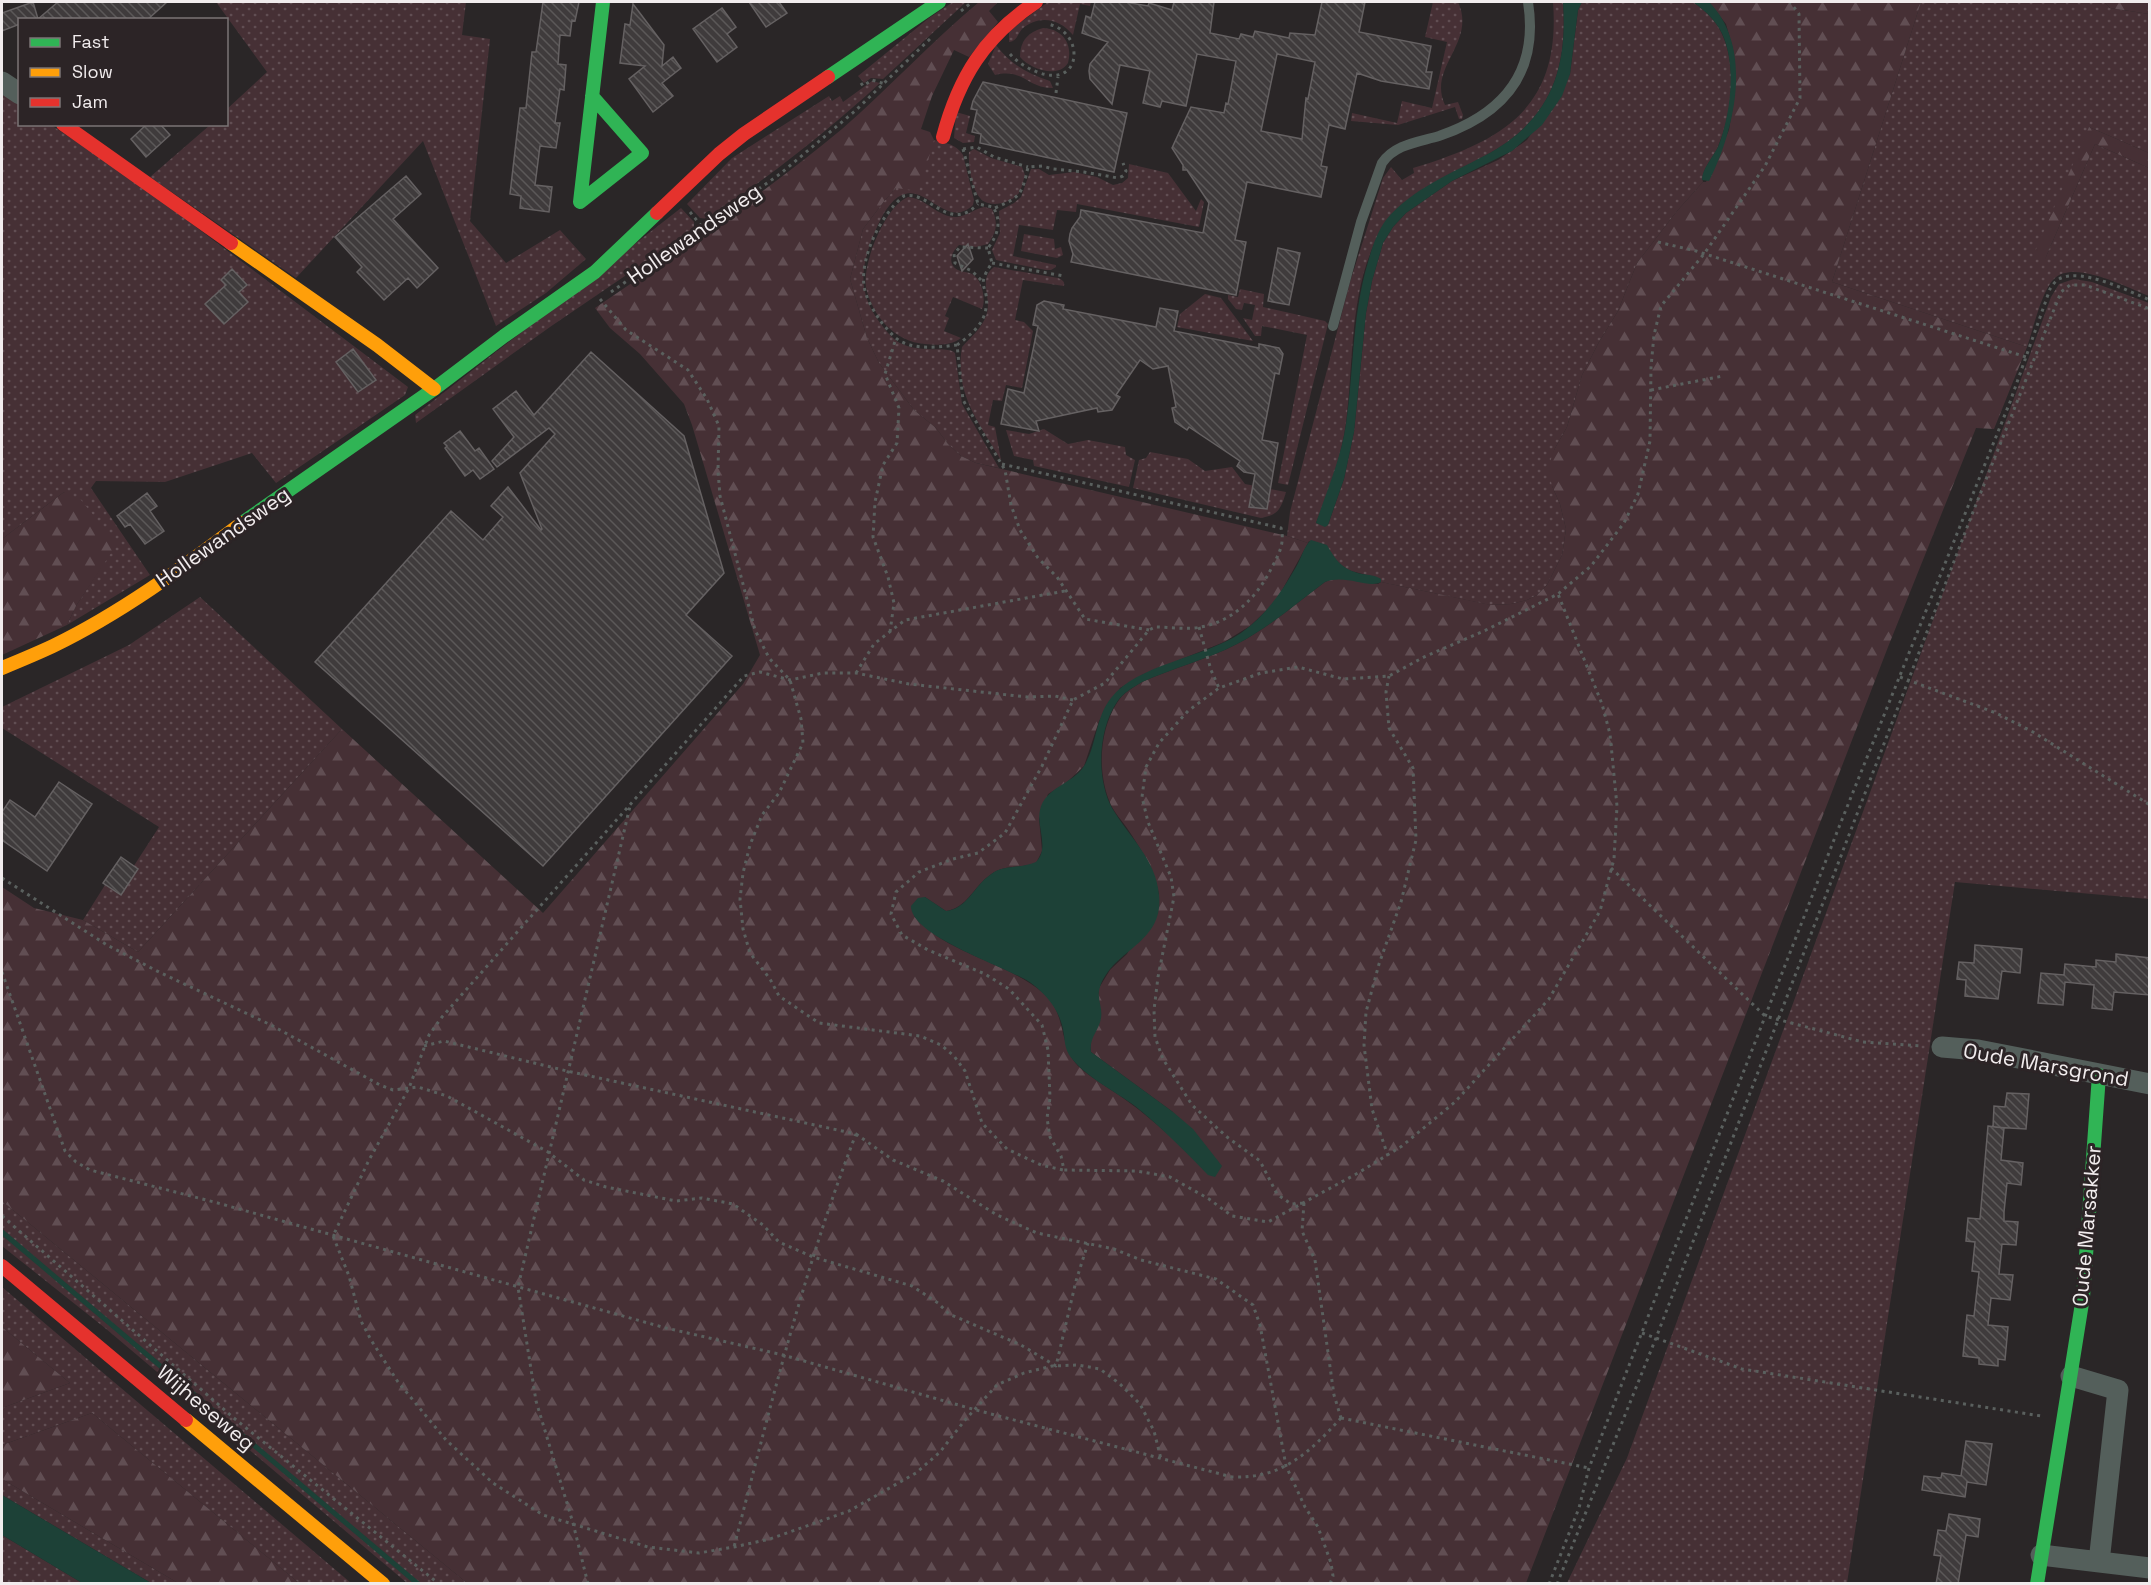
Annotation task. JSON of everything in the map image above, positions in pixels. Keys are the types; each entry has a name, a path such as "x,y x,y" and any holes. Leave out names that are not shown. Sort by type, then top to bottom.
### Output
{"main road":[{"path":"592,96 642,153 580,202 585,155 603,2"},
{"name":"Hollewandsweg","path":"2,668 53,646 114,612 176,572 434,389 595,272 719,154 744,134 939,2"},
{"path":"943,137 955,98 974,61 1002,26 1036,2"},
{"path":"66,126 377,345 434,389"},
{"name":"Oude Marsakker","path":"2037,1584 2083,1297 2099,1075"},
{"name":"Wijheseweg","path":"2,1266 383,1584"}],"street":[{"path":"2,82 18,93"},
{"name":"Oude Marsgrond","path":"1942,1047 1978,1050 2150,1084"},
{"path":"2070,1376 2118,1390 2099,1562"},
{"path":"2041,1555 2150,1568"}],"lane":[{"path":"1333,326 1366,208 1382,163 1386,157 1401,147 1438,136 1474,121 1503,99 1518,81 1528,53 1531,26 1528,2"}],"path":[{"path":"958,14 972,2"},
{"path":"1304,1203 1291,1204 1277,1194 1260,1161 1227,1137 1192,1105 1163,1059 1155,1037 1158,977 1174,897 1172,877 1148,822 1142,797 1146,767 1159,743 1188,711 1219,688 1261,673 1298,667 1343,680 1389,676 1424,657 1486,630 1558,594 1591,566 1624,523 1638,494 1650,441 1654,335 1661,306 1704,254 1765,166 1800,98 1799,14 1790,2"},
{"path":"1013,49 1006,50 1021,64 1048,75 1058,76 1065,73 1072,64 1073,45 1064,31 1058,27 1043,24"},
{"name":"Hollewandsweg","path":"591,305 780,174 855,111 938,32"},
{"path":"1056,93 1058,76"},
{"path":"943,137 960,145 963,149 978,204"},
{"path":"963,149 977,147 994,157 1028,167 1041,166 1053,170 1084,172 1118,178 1126,171 1123,163"},
{"path":"994,209 1012,201 1021,193 1028,167"},
{"path":"978,204 969,212 953,214 944,212 921,198 908,195 898,201 879,224 868,255 864,286 874,312 896,338 904,343 920,346 957,345 974,331 985,314 986,301 982,281 972,272 955,263 954,254 960,247 988,248"},
{"path":"978,204 990,206 994,209 998,219 998,230 988,248 992,263 982,281"},
{"path":"1658,242 1704,254 2026,357"},
{"path":"992,263 1064,276"},
{"path":"1549,1584 1579,1508 1588,1468 2010,402 2050,289 2060,278 2083,276 2150,300"},
{"path":"1557,1584 1656,1338 1971,517 2061,292 2070,285 2085,285 2150,309"},
{"path":"600,299 627,330 688,370 707,399 719,426 720,496 755,630 769,658 790,680 801,719 803,743 778,793 762,815 750,845 740,899 750,953 780,996 819,1023 920,1036 941,1045 954,1056 965,1071 982,1123 1007,1149 1041,1165 1064,1170 1137,1171 1170,1177 1209,1199 1232,1216 1268,1222 1388,1156 1455,1102 1549,999 1600,911 1614,859 1617,806 1610,734 1602,704 1558,594"},
{"path":"890,632 894,603 873,537 875,502 883,465 897,443 899,408 885,374 896,338"},
{"path":"957,345 963,400 1002,464 1007,477 1011,505 1028,545 1051,569 1085,619 1119,623 1149,630"},
{"path":"1651,390 1723,376"},
{"path":"1002,464 1281,528 1283,536 1280,551 1260,591 1231,615 1215,623 1199,627 1155,627 1149,630 1105,683 1073,700 1042,766 1005,833 978,853 953,859 919,872 896,892 891,914 902,935 928,950 985,974 1009,989 1042,1025 1048,1050 1050,1098 1047,1118 1050,1137 1061,1156 1064,1170"},
{"path":"856,673 874,644 905,620 1065,591"},
{"path":"1199,627 1211,670 1219,688"},
{"path":"1073,700 1055,696 1027,697 909,684 856,673 823,673 790,680 760,672 744,676 442,1017 424,1046 409,1088 369,1160 333,1236 349,1276 361,1321 398,1382 446,1440 493,1482 543,1515 648,1547 699,1553 734,1547 770,1539 849,1511 916,1473 940,1452 997,1385 1023,1373 1052,1366 1078,1365 1101,1370 1120,1384 1140,1404 1154,1431 1161,1459"},
{"path":"1388,1156 1372,1109 1364,1045 1366,1012 1379,964 1401,902 1416,840 1413,768 1389,728 1386,692 1389,676"},
{"path":"1900,677 1996,713 2033,732 2150,805"},
{"path":"588,1584 573,1523 536,1401 518,1287 630,804"},
{"path":"1611,868 1765,1016 1863,1042 1942,1047"},
{"path":"2,878 107,945 271,1025 380,1085 393,1090 418,1087 447,1096 548,1152 584,1180 606,1187 676,1201 702,1198 733,1204 763,1225 779,1242 813,1257 912,1286 938,1303 949,1314 1021,1345 1056,1366 1088,1243"},
{"path":"2,972 65,1151 76,1162 90,1170 666,1328 783,1355 976,1410 1232,1477 1249,1477 1286,1466 1316,1446 1341,1418"},
{"path":"424,1046 444,1041 567,1071 856,1134 893,1160 943,1181 998,1215 1037,1233 1114,1249 1141,1260 1216,1279 1253,1305 1260,1326 1286,1466 1305,1507 1318,1527 1331,1563 1333,1576 1330,1584"},
{"path":"734,1547 783,1355 824,1218 856,1134"},
{"path":"1304,1203 1302,1231 1315,1260 1334,1395 1341,1418"},
{"path":"2,1216 235,1419 439,1584"},
{"path":"1642,1333 1742,1369 2063,1420"},
{"path":"1341,1418 1588,1468"}],"green space":[{"path":"216,2 466,2 462,35 490,39 470,221 506,263 560,230 586,259 546,293 496,326 423,141 296,278 150,177 209,126 228,126 228,108 267,72"},
{"path":"953,2 966,2 883,79 871,78 864,83 858,76 929,18"},
{"path":"979,2 998,2 989,11 998,22 969,57 954,50 932,96 921,129 930,132 934,140 919,191 896,188 863,229 850,279 867,338 879,363 914,410 936,428 961,456 976,463 1287,536 1308,543 1272,605 1250,626 1224,642 1142,675 1120,688 1099,721 1084,766 1066,783 1048,794 1039,819 1042,851 1036,863 995,872 984,880 965,901 953,909 946,911 925,897 914,916 948,943 1011,973 1043,993 1056,1009 1067,1048 1078,1066 1139,1110 1183,1148 1173,1112 1091,1052 1090,1040 1101,1017 1099,988 1110,970 1127,954 1159,894 1146,860 1111,805 1106,793 1102,753 1106,726 1117,703 1142,682 1213,655 1249,638 1325,582 1335,578 1378,584 1381,582 1491,605 1511,604 1537,595 1547,585 1562,555 1566,529 1548,468 1554,450 1567,427 1582,375 1618,311 1637,263 1677,211 1703,182 1706,182 1729,130 1734,99 1733,49 1726,24 1709,2 1921,2 1832,282 2027,347 1994,429 1976,428 1888,647 1526,1583 467,1583 2,1201 2,887 34,908 83,920 138,952 342,729 543,913 743,684 760,655 684,404 640,354 610,328 595,308 721,222 812,153 842,129"},
{"path":"1048,2 1091,2 1090,6 1080,4 1073,35 1056,22 1042,20 1029,24 1009,42 1009,31"},
{"path":"1433,2 1458,2 1462,17 1461,30 1442,79 1441,91 1445,105 1458,102 1463,115 1462,119 1459,119 1455,107 1398,125 1351,121 1352,113 1397,123 1402,101 1432,108 1447,42 1425,37"},
{"path":"1553,2 1563,2 1562,51 1550,92 1539,111 1507,142 1435,183 1399,208 1378,236 1360,287 1346,423 1341,449 1316,523 1328,525 1344,479 1354,432 1366,313 1383,243 1406,213 1452,181 1498,160 1527,140 1570,74 1578,10 1582,2 1693,2 1719,27 1730,60 1731,90 1722,136 1705,170 1703,182 1677,211 1637,263 1618,311 1582,375 1567,427 1554,450 1552,486 1560,504 1566,529 1562,555 1547,585 1537,595 1511,604 1490,605 1381,582 1381,579 1348,570 1309,541 1308,543 1287,536 1290,512 1350,282 1383,178 1391,167 1402,180 1414,173 1413,168 1475,145 1500,131 1520,114 1536,93 1547,68 1553,38"},
{"path":"1921,2 2104,2 2110,8 2149,14 2149,153 2089,127 2045,259 2095,144 2149,168 2149,296 2087,273 2063,274 2054,279 2046,292 2027,347 1832,282"},
{"path":"2104,2 2149,2 2149,14 2110,8"},
{"path":"1043,28 1056,31 1068,44 1068,63 1063,68 1044,70 1030,65 1020,57 1021,46 1026,38"},
{"path":"996,45 1013,63 1027,72 1050,81 1053,88 1037,85 1013,74 995,75 988,64"},
{"path":"872,81 880,83 796,154 708,219 700,218 687,204 732,158 829,96 832,101 840,96 843,102"},
{"path":"2,90 18,102 18,126 53,126 131,178 408,387 405,395 276,483 252,453 165,482 96,481 91,488 150,575 67,625 76,606 116,544 64,492 2,539"},
{"path":"956,112 970,116 966,133 975,136 974,142 963,143 954,138"},
{"path":"2089,127 2149,153 2149,168 2095,144 2045,259 2034,254"},
{"path":"934,140 954,146 963,155 974,200 973,205 964,211 954,212 920,195 911,193 898,197 884,213 870,243 864,272 866,297 880,323 899,342 917,348 955,353 962,404 999,468 976,463 961,456 936,428 914,410 879,363 867,338 850,279 863,229"},
{"path":"974,149 991,158 1022,167 1025,175 1020,191 1015,197 1006,202 994,204 980,198 974,188 970,169 969,152"},
{"path":"1129,164 1168,173 1196,211 1201,199 1204,202 1199,227 1077,204 1076,212 1057,210 1053,230 1019,225 1013,256 1056,265 1056,267 1046,270 996,260 992,250 1000,233 999,211 1021,197 1031,169 1039,169 1049,175 1074,172 1097,177 1113,185 1122,183 1128,178"},
{"path":"908,197 950,216 961,216 984,207 992,209 994,214 995,231 988,244 976,247 959,245 952,254 952,265 960,271 972,274 979,281 984,301 982,309 953,297 945,316 949,318 944,331 961,338 948,344 914,342 895,333 879,317 866,287 868,264 877,237 891,212"},
{"path":"681,208 694,222 694,229 550,327 416,423 415,415"},
{"path":"1024,234 1054,239 1055,249 1061,247 1063,255 1057,258 1021,251"},
{"path":"994,267 1058,278 1064,284 1064,286 1023,280 1015,320 1024,322 1033,331 1022,388 1006,385 1002,401 993,400 988,425 995,427 1001,460 970,407 960,364 962,347 979,329 986,316 988,303 986,283 989,272"},
{"path":"2074,279 2092,282 2149,303 2149,899 1955,882 1847,1583 1567,1583 1627,1458 2051,297 2059,284"},
{"path":"1240,289 1264,294 1263,307 1325,321 1328,324 1288,485 1278,483 1307,335 1262,326 1261,336 1255,336 1243,318 1252,320 1255,305 1244,303 1242,310 1236,309 1228,299 1228,295 1238,297"},
{"path":"1205,294 1221,298 1253,341 1177,327 1180,314"},
{"path":"1044,429 1068,444 1088,440 1125,447 1126,455 1135,460 1129,487 1034,466 1033,460 1014,456 1006,430 1029,434"},
{"path":"1150,452 1188,459 1205,471 1232,467 1245,484 1286,492 1283,502 1276,513 1261,518 1133,488 1139,460 1146,458"},
{"path":"64,492 81,500 117,544 76,606 67,625 2,655 2,539"},
{"path":"200,597 342,729 138,952 83,920 105,885 117,892 159,827 2,728 2,707 129,645"},
{"path":"2,1201 467,1583 407,1583 105,1328 2,1246"},
{"path":"2,1287 351,1583 299,1583 92,1413 2,1445 2,1408 70,1383 2,1327"},
{"path":"2,1327 70,1383 2,1408"},
{"path":"92,1413 299,1583 178,1583 2,1479 2,1445"},
{"path":"2,1479 178,1583 151,1583 2,1495"},
{"path":"2,1535 82,1583 2,1583"}],"shaded area":[{"path":"1563,2 1582,2 1578,10 1570,74 1562,96 1542,125 1512,151 1452,181 1406,213 1383,243 1366,313 1354,432 1344,479 1328,525 1325,527 1316,523 1344,437 1359,302 1377,235 1386,220 1408,199 1506,142 1539,111 1550,92 1562,51"},
{"path":"1693,2 1709,2 1723,21 1732,42 1736,65 1736,89 1732,114 1726,138 1709,181 1702,180 1702,176 1723,134 1729,103 1729,55 1719,28"},
{"path":"1311,540 1327,545 1345,567 1381,579 1381,582 1370,584 1333,580 1325,582 1249,638 1213,655 1142,682 1125,693 1117,702 1106,726 1103,740 1101,754 1103,783 1107,796 1112,808 1153,870 1159,895 1154,925 1146,936 1115,963 1106,974 1100,987 1101,1018 1091,1042 1091,1052 1193,1129 1222,1166 1215,1177 1208,1175 1173,1139 1135,1106 1079,1067 1066,1048 1057,1012 1037,988 1019,976 943,940 915,918 911,906 918,898 925,897 946,911 953,909 965,902 984,880 995,872 1036,862 1042,850 1039,817 1043,802 1047,796 1084,766 1102,714 1111,698 1137,677 1226,642 1250,626 1278,595"},
{"path":"2,1495 151,1583 82,1583 2,1535"}],"building":[{"path":"33,2 38,18 18,18 18,25 2,31 2,13"},
{"path":"58,2 167,2 149,18 39,18"},
{"path":"543,2 579,2 575,21 572,20 570,36 560,35 558,64 566,65 564,90 560,89 555,123 560,123 556,148 540,146 535,185 552,187 549,212 520,208 521,196 510,194 520,108 526,108 532,52 536,52"},
{"path":"749,2 779,2 787,13 766,27"},
{"path":"1095,2 1125,2 1148,6 1149,3 1172,10 1174,2 1214,2 1210,33 1239,39 1241,34 1253,37 1255,31 1289,38 1290,33 1315,35 1322,2 1365,2 1359,32 1431,46 1426,72 1432,72 1429,89 1381,81 1357,73 1345,129 1329,125 1321,166 1327,167 1321,197 1247,182 1235,240 1246,242 1236,295 1071,262 1073,254 1069,241 1070,234 1080,217 1081,210 1203,233 1209,203 1187,170 1183,170 1183,165 1172,148 1191,107 1224,113 1226,103 1228,104 1236,61 1197,54 1186,106 1162,101 1160,107 1143,103 1150,71 1120,65 1112,104 1090,79 1090,64 1108,42 1082,33 1086,16 1091,18","holes":["1277,54 1315,62 1308,99 1306,98 1302,139 1261,131"]},
{"path":"633,4 664,45 662,66 673,57 681,68 662,83 673,96 653,112 629,79 645,66 620,63 625,24 630,25"},
{"path":"722,8 736,27 727,34 737,47 717,62 693,29"},
{"path":"983,82 1127,113 1114,172 980,143 981,134 972,132 977,110 971,109"},
{"path":"145,126 162,126 170,135 146,157 131,139"},
{"path":"406,176 421,194 393,219 438,268 417,288 408,278 384,300 357,272 362,267 335,237"},
{"path":"968,244 973,259 962,271 957,256"},
{"path":"1278,248 1300,253 1289,305 1268,301"},
{"path":"232,269 247,285 239,292 248,302 224,324 205,304 226,285 221,280"},
{"path":"1044,301 1064,305 1063,309 1156,327 1160,308 1178,311 1174,331 1259,348 1259,344 1279,348 1283,354 1279,374 1275,373 1262,440 1278,443 1267,509 1249,507 1255,474 1244,472 1237,466 1240,461 1189,427 1187,430 1175,422 1172,408 1176,407 1168,366 1153,369 1140,360 1116,395 1120,397 1112,410 1098,412 1097,408 1036,421 1039,431 1001,424 1008,389 1024,393 1038,326 1033,325 1037,305"},
{"path":"353,349 376,380 358,392 336,362"},
{"path":"591,352 684,436 724,573 686,615 732,656 543,866 315,662 451,511 483,540 503,517 491,506 508,487 542,529 520,473 555,434 549,428 497,467 492,461 514,437 493,409 516,391 534,415"},
{"path":"460,431 475,451 479,448 494,469 480,479 473,470 465,476 445,448 447,446 444,443"},
{"path":"147,493 157,506 150,511 164,531 145,544 130,524 125,527 117,516"},
{"path":"59,782 92,804 47,871 2,840 2,812 10,800 35,817"},
{"path":"121,857 138,869 121,895 103,883"},
{"path":"1975,945 2022,949 2020,973 2002,971 1998,999 1965,996 1966,980 1957,979 1959,962 1974,963"},
{"path":"2116,954 2150,958 2150,995 2114,992 2112,1010 2092,1008 2094,985 2065,982 2063,1005 2038,1003 2041,973 2064,975 2065,964 2096,967 2096,960 2116,962"},
{"path":"2007,1093 2029,1094 2026,1129 1993,1127 1994,1106 2005,1107"},
{"path":"1988,1126 2004,1128 2001,1160 2023,1163 2021,1185 2007,1183 2004,1212 2004,1221 2018,1222 2016,1245 2002,1244 1999,1274 2013,1275 2010,1300 1991,1298 1988,1325 2008,1327 2005,1360 1998,1359 1998,1366 1979,1364 1979,1358 1963,1356 1967,1315 1974,1316 1979,1272 1972,1271 1975,1242 1966,1241 1968,1218 1980,1219"},
{"path":"1966,1441 1992,1444 1986,1485 1967,1482 1965,1497 1922,1490 1924,1476 1941,1478 1942,1473 1961,1476"},
{"path":"1949,1514 1980,1519 1978,1537 1966,1535 1958,1584 1936,1584 1941,1556 1934,1555 1938,1530 1946,1531"}],"waterway":[{"path":"2,1232 418,1584"}],"traffic: fast":[{"path":"592,96 642,153 580,202 603,2"},
{"path":"828,77 939,2"},
{"path":"242,523 434,389 595,272 657,213"},
{"path":"2037,1584 2083,1297 2099,1075"}],"traffic: slow":[{"path":"231,243 377,345 434,389"},
{"path":"2,668 53,646 103,619 174,573 242,523"},
{"path":"186,1420 383,1584"}],"traffic: jam":[{"path":"943,137 957,96 976,60 1002,29 1036,2"},
{"path":"657,213 719,154 744,134 828,77"},
{"path":"66,126 231,243"},
{"path":"2,1266 186,1420"}]}
